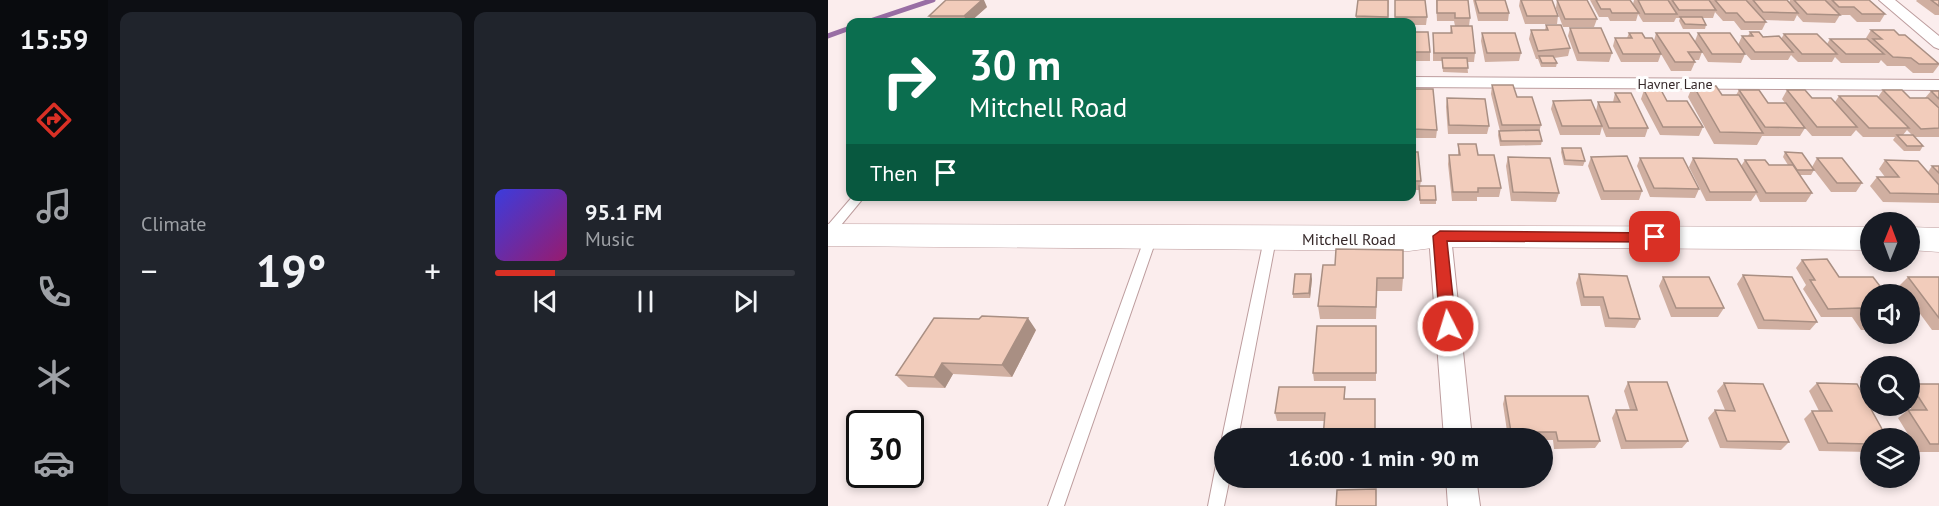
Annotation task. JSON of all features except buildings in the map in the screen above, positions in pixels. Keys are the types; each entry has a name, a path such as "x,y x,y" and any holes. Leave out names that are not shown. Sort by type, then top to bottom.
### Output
{"street":[{"path":"1886,0 1939,44"},
{"name":"Havner Lane","path":"1416,82 1939,85"},
{"name":"Mitchell Road","path":"828,234 1409,239 1440,236 1860,239"},
{"path":"1440,236 1457,428"},
{"path":"1920,239 1939,240"},
{"path":"1462,488 1464,506"}],"lane":[{"path":"828,234 856,201"},
{"path":"1056,506 1151,237"},
{"path":"1232,428 1270,238"},
{"path":"1216,506 1220,488"}],"waterway":[{"path":"879,18 933,0"},
{"path":"828,36 846,29"}],"route":[{"path":"1448,326 1440,236 1655,237"}]}
